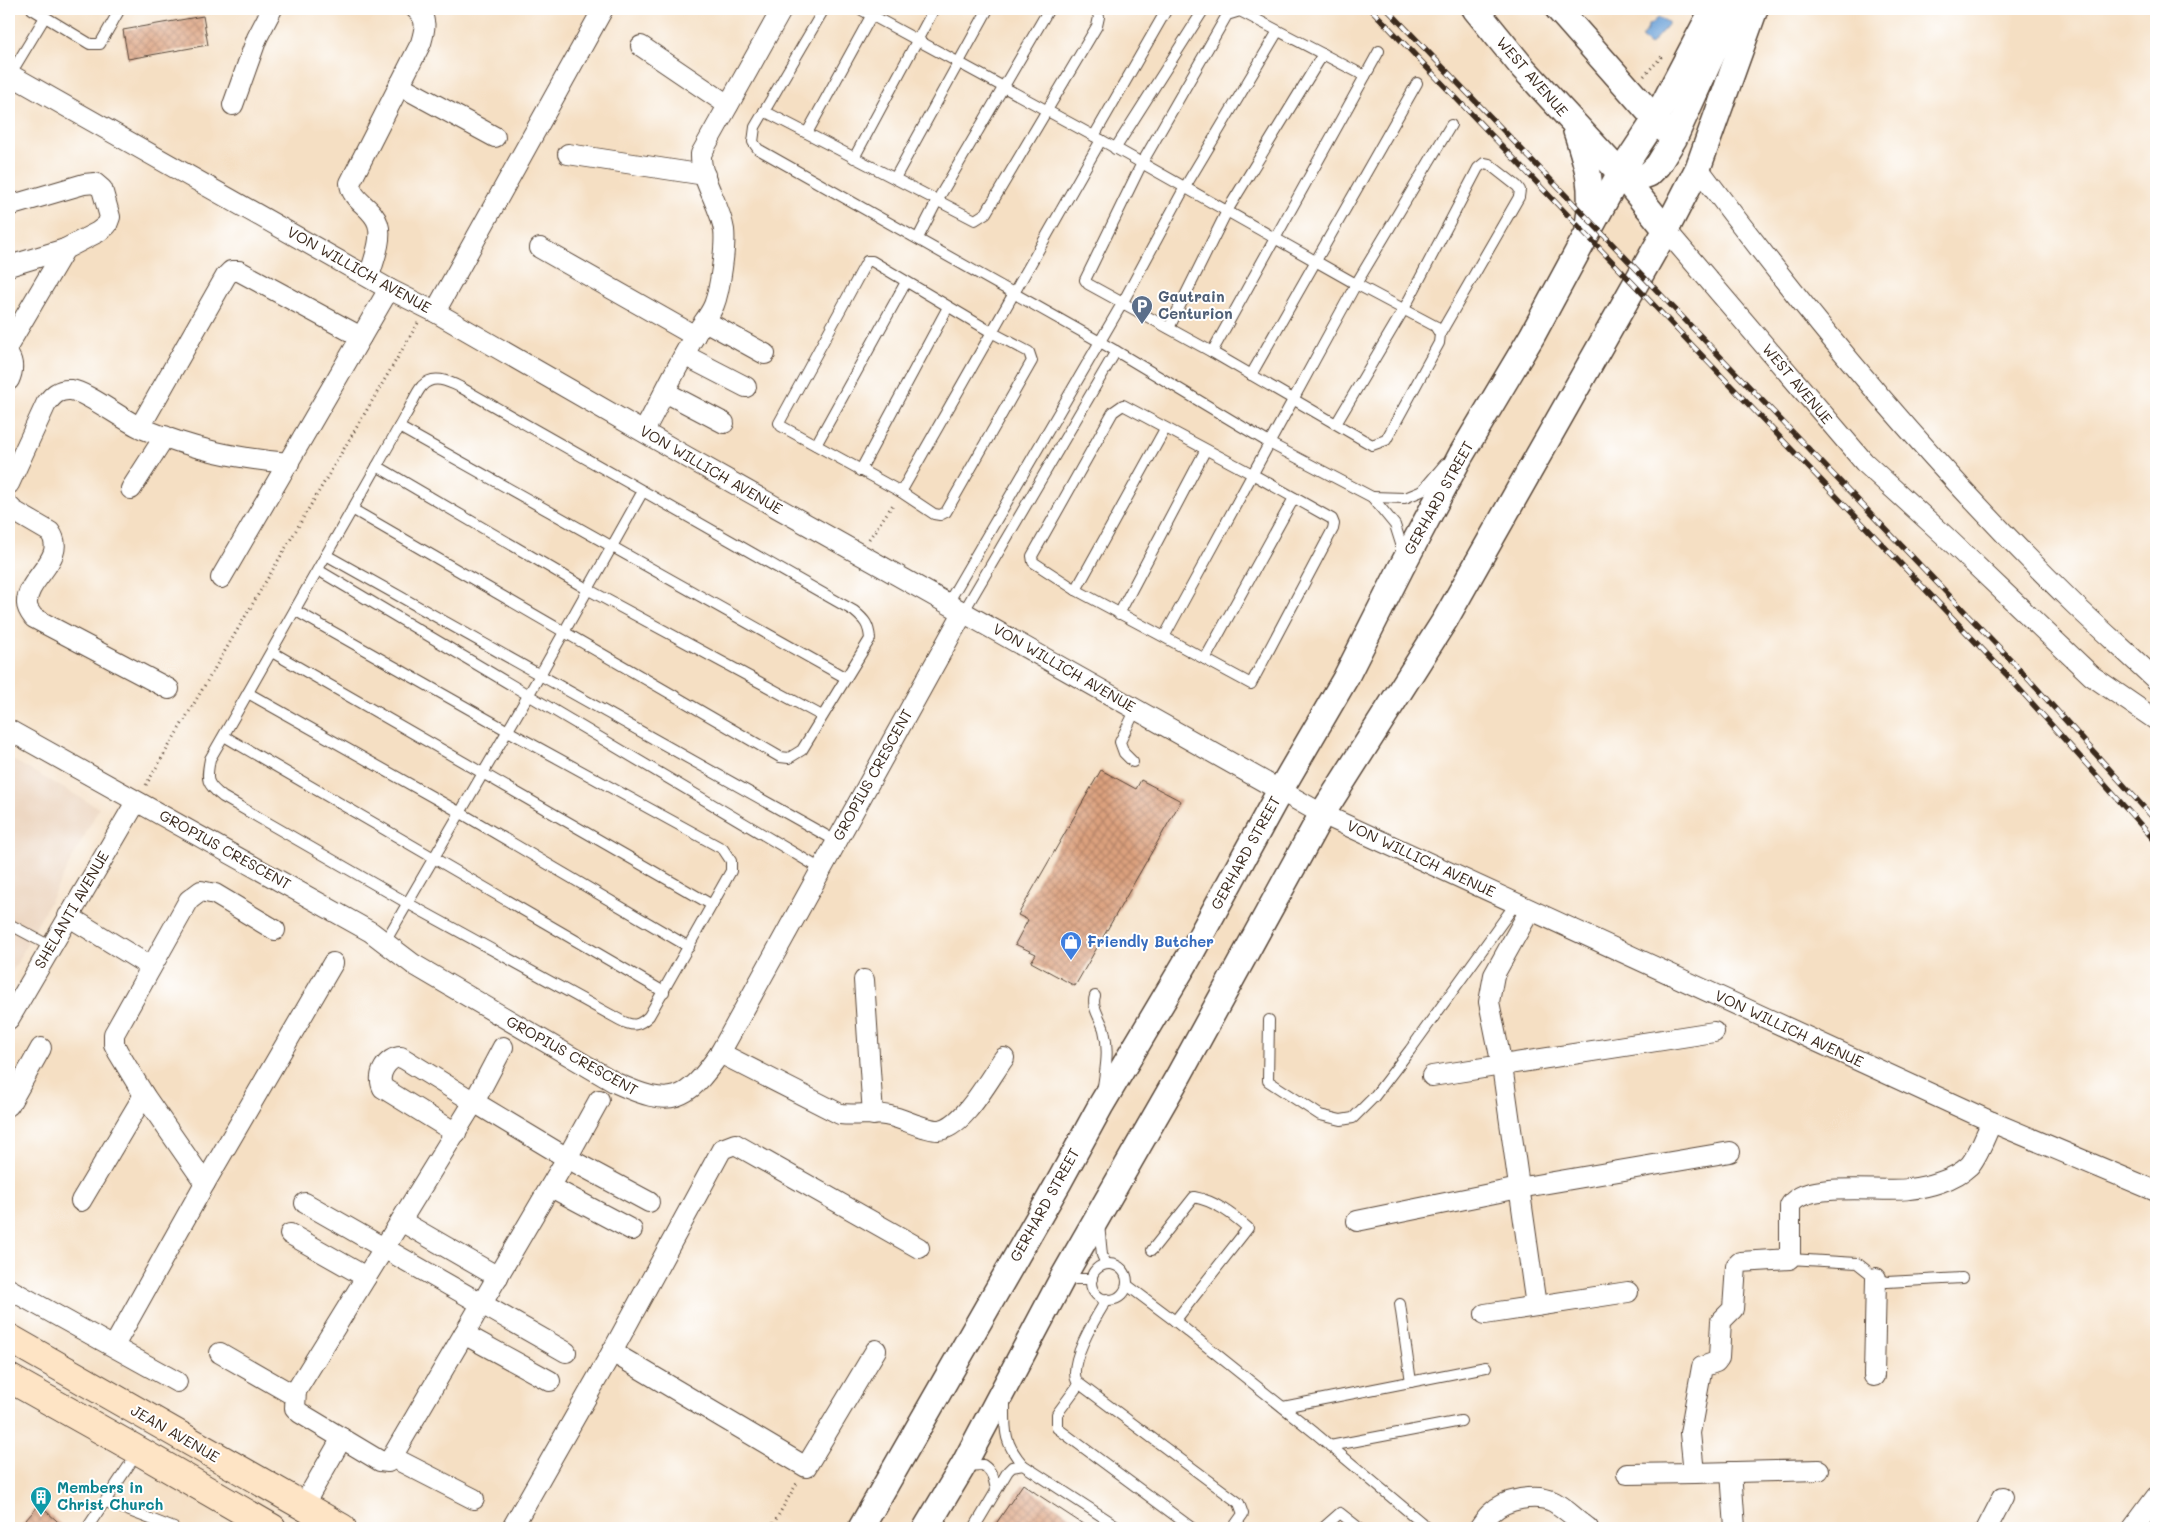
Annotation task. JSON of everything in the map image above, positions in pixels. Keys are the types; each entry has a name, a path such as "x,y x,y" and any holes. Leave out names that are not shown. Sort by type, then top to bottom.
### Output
{"main road":[{"name":"JEAN AVENUE","path":"9,1338 342,1528"},
{"path":"9,1378 272,1528"}],"street":[{"path":"233,105 257,38 272,9"},
{"path":"369,277 379,225 374,215 352,192 350,183 421,42 425,30 423,16 416,9"},
{"path":"431,310 603,9"},
{"path":"644,431 684,355 715,303 725,242 721,215 705,175 701,154 782,9"},
{"name":"WEST AVENUE","path":"1475,9 1574,126 1620,173 1666,230 1864,462 2092,676 2156,720"},
{"path":"1558,9 1654,120 1674,139 1770,264 1915,436 2073,604 2156,680"},
{"name":"GERHARD STREET","path":"861,1528 1101,1105 1189,957 1281,789 1346,679 1401,568 1461,455 1532,336 1620,173 1654,120 1713,9"},
{"path":"1620,173 1638,178 1649,174 1674,139 1734,9"},
{"path":"926,1528 1006,1388 1098,1213 1184,1067 1322,814 1444,620 1666,230 1698,168 1755,9"},
{"path":"642,46 728,105"},
{"name":"VON WILLICH AVENUE","path":"10,74 389,289 431,310 859,554 1281,789 1322,814 1992,1122 2156,1191"},
{"path":"399,85 495,137"},
{"path":"1574,126 1591,180 1592,203 1585,240"},
{"path":"568,154 705,175"},
{"path":"9,206 84,184 95,183 102,189 110,217 107,225 98,232 65,249 9,266"},
{"path":"540,248 700,328 765,354"},
{"path":"9,344 65,249"},
{"path":"140,427 226,276 231,271 239,271 361,337"},
{"path":"221,578 389,289"},
{"path":"684,355 746,387"},
{"path":"9,356 13,365 9,380"},
{"path":"9,484 46,404 55,393 62,390 75,391 140,427 203,450 226,456 289,463"},
{"path":"665,392 724,423"},
{"path":"131,489 165,436"},
{"path":"9,506 50,532 56,544 53,555 28,596 27,604 34,618 169,689"},
{"name":"GROPIUS CRESCENT","path":"9,730 371,932 413,964 616,1083 642,1095 662,1098 676,1097 688,1092 698,1084 720,1053 836,841 956,607"},
{"name":"SHELANTI AVENUE","path":"9,1019 136,802"},
{"path":"205,1183 144,1095 118,1052 113,1038 189,900 202,891 215,894 275,930"},
{"path":"1523,907 1492,982 1489,1002 1502,1066 1536,1306"},
{"path":"68,916 152,967"},
{"path":"114,1346 205,1183 334,963"},
{"path":"864,980 873,1115"},
{"path":"1432,1076 1714,1032"},
{"path":"504,1047 456,1133 299,1384 295,1396 295,1408 380,1461 388,1462 392,1457 551,1187 599,1100"},
{"path":"9,1105 41,1048"},
{"path":"720,1053 840,1114 888,1116 937,1130 949,1127 961,1119 1004,1058"},
{"path":"456,1133 382,1088 380,1083 381,1076 389,1060 394,1057 401,1057 567,1158 649,1202"},
{"path":"81,1200 144,1095"},
{"path":"1694,1473 1690,1433 1702,1367 1704,1364 1716,1362 1719,1358 1721,1321 1733,1309 1736,1266 1740,1262 1790,1259 1790,1206 1793,1201 1813,1192 1908,1189 1929,1185 1957,1174 1970,1165 1992,1122"},
{"path":"512,1528 612,1352 719,1153 731,1144 736,1144 919,1248"},
{"path":"1357,1221 1519,1188 1730,1152"},
{"path":"551,1187 632,1230"},
{"path":"305,1203 566,1352"},
{"path":"401,1220 498,1277"},
{"path":"290,1234 366,1276"},
{"path":"1874,1376 1876,1278"},
{"path":"9,1289 177,1382"},
{"path":"1485,1314 1628,1292"},
{"path":"464,1334 550,1381"},
{"path":"612,1352 806,1467 876,1350"},
{"path":"220,1353 295,1396"},
{"path":"303,1506 342,1438"},
{"path":"392,1457 474,1499"},
{"path":"1627,1474 1819,1470"},
{"path":"1731,1472 1735,1528"},
{"path":"2133,1528 2156,1496"},
{"path":"1986,1528 2003,1497"},
{"path":"1479,1528 1492,1512 1502,1506 1525,1499 1542,1499 1553,1502 1588,1528"}],"lane":[{"path":"32,9 90,44 100,44 120,9"},
{"path":"824,9 755,127 753,142 764,154 1015,293 1271,444 1372,497 1395,525 1401,544 1401,568"},
{"path":"860,9 873,12 917,40 1047,110 1356,284 1435,326 1440,334"},
{"path":"854,158 934,9"},
{"path":"895,178 988,9"},
{"path":"918,238 1003,86 1049,9"},
{"path":"764,111 975,220 986,213 1097,26 1099,17 1096,9"},
{"path":"901,492 1015,293 1167,9"},
{"path":"1115,149 1204,9"},
{"path":"1336,424 1404,309 1478,168 1484,163 1489,164 1517,186 1520,190 1518,197 1440,334 1439,343 1386,440 1372,445 1212,352 1088,284 1085,280 1142,163 1227,15 1240,11 1365,76"},
{"path":"807,133 873,12"},
{"path":"10,74 45,17"},
{"path":"956,607 1184,187 1278,31"},
{"path":"1212,352 1379,51"},
{"path":"1169,328 1227,211 1323,54"},
{"path":"1251,375 1417,83"},
{"path":"1164,637 1295,400 1356,284 1450,125"},
{"path":"867,261 872,261 906,282 992,333 1029,352 1032,361 946,512 940,515 934,514 901,492 781,426 780,420 867,261"},
{"path":"816,445 906,282"},
{"path":"860,471 948,307"},
{"path":"956,607 1116,351"},
{"path":"296,611 508,731 723,849 731,861 731,871 664,992 649,1016 641,1024 631,1026 409,904 223,797 211,788 207,776 210,760 296,611 326,555 352,509 377,466 422,386 436,379 446,380 854,611 864,619 869,627 870,639 802,750 789,758 780,756 352,509"},
{"path":"1123,405 1165,429 1205,451 1254,474 1332,519 1333,529 1253,682 1248,684 1076,590 1033,562 1032,556 1113,412 1123,405"},
{"path":"399,427 846,678"},
{"path":"1076,590 1165,429"},
{"path":"1119,614 1205,451"},
{"path":"1372,497 1406,498 1422,491 1441,468 1449,461 1461,455"},
{"path":"377,466 588,589 822,716"},
{"path":"385,942 409,904 540,676 643,491"},
{"path":"1205,659 1294,498"},
{"path":"326,555 836,841"},
{"path":"318,570 821,869"},
{"path":"272,652 712,905"},
{"path":"248,693 461,813 689,947"},
{"path":"1133,762 1124,753 1120,742 1136,709"},
{"path":"224,736 434,860 664,992"},
{"path":"1269,1020 1268,1081 1320,1115 1341,1120 1353,1118 1374,1097 1523,907"},
{"path":"9,924 50,946"},
{"path":"1095,996 1094,1004 1104,1029 1108,1058 1101,1105"},
{"path":"1152,1250 1194,1196 1223,1209 1248,1228 1175,1321"},
{"path":"1098,1213 1100,1246 1106,1264"},
{"path":"1790,1259 1857,1263 1876,1278 1887,1282 1962,1278"},
{"path":"1106,1264 1116,1265 1126,1275 1127,1285 1122,1295 1116,1299 1107,1299 1096,1294 1092,1288 1092,1279 1096,1269 1106,1264"},
{"path":"1062,1279 1092,1279"},
{"path":"1127,1285 1283,1407 1428,1528"},
{"path":"1107,1299 1075,1362 1074,1376 1079,1384 1239,1503 1243,1514 1233,1528"},
{"path":"1400,1304 1411,1382"},
{"path":"1283,1407 1486,1367"},
{"path":"1079,1384 1057,1414 1056,1428 1192,1528"},
{"path":"1006,1388 1005,1435 1013,1454 1023,1466 1120,1528"},
{"path":"1330,1446 1461,1421"},
{"path":"87,1528 139,1451"},
{"path":"963,1466 983,1464 993,1474 996,1490"},
{"path":"974,1528 1008,1471 1012,1467 1023,1466"},
{"path":"106,1502 174,1528"},
{"path":"1324,1528 1340,1513 1359,1528"}],"path":[{"path":"1642,78 1667,51"},
{"path":"136,802 431,310"},
{"path":"859,554 901,492"},
{"path":"771,1528 806,1467"}],"shaded area":[{"path":"9,758 99,808 9,978"}],"water":[{"path":"1658,17 1668,22 1668,25 1650,45 1641,38 1648,25 1653,23"}],"building":[{"path":"203,16 208,45 128,59 123,30"},
{"path":"1101,770 1136,789 1141,780 1181,801 1075,986 1031,962 1036,954 1015,944 1028,920 1018,915"},
{"path":"1023,1484 1037,1494 1089,1528 993,1528"},
{"name":"Members in Christ Church","path":"39,1505 65,1528 19,1528"}],"railway":[{"path":"1371,9 2006,674 2156,842"},
{"path":"1387,9 2013,662 2156,821"}],"place":[{"name":"Gautrain Centurion","path":"1142,325"},
{"name":"Friendly Butcher","path":"1071,961"},
{"name":"Members in Christ Church","path":"41,1516"}]}
